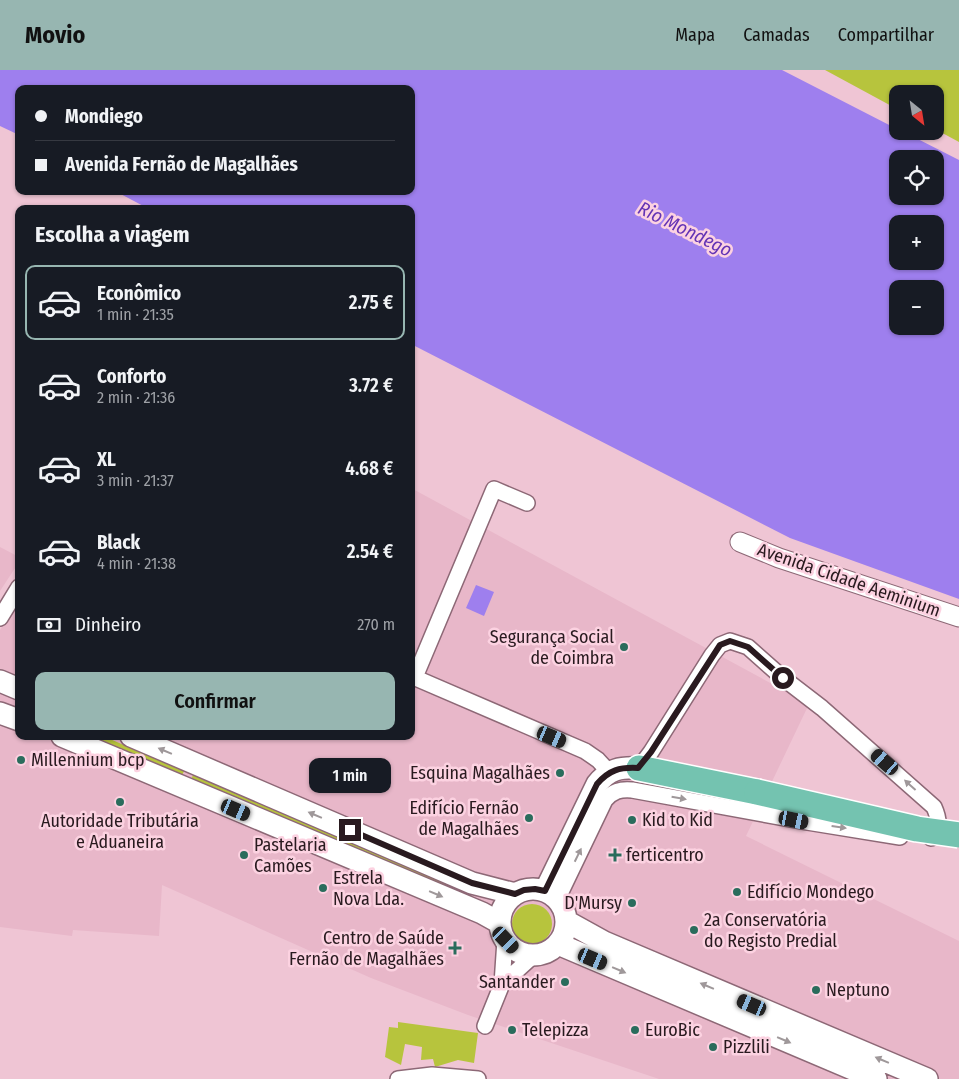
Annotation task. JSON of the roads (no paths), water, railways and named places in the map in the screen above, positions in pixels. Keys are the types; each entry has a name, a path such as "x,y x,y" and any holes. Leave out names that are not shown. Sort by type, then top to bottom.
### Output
{"highway":[{"path":"638,768 757,792 917,830 959,835"}],"main road":[{"path":"0,681 15,687"},
{"path":"71,740 469,908 503,931 513,948 523,953 534,955 547,952 558,944 566,921 562,906 551,895 535,889 524,890 515,894 504,907 503,931"},
{"path":"140,740 472,883 515,894"},
{"path":"551,895 597,784 608,772 615,769 638,768"},
{"path":"566,921 598,939 927,1079"},
{"path":"558,944 876,1079"}],"street":[{"path":"415,671 494,489 527,503"},
{"name":"Avenida Cidade Aeminium","path":"740,542 780,558 959,617"},
{"path":"0,618 15,594"},
{"path":"638,768 651,752 712,655 720,645 730,641 748,647 783,678 822,708 959,828"},
{"path":"415,677 585,751 598,760 608,772"},
{"path":"551,895 605,800 614,792 622,789 959,847"},
{"path":"928,842 936,833 939,818 934,806"},
{"path":"485,1026 502,984 503,931"},
{"path":"502,984 534,955"},
{"path":"398,1079 432,1075 478,1079"}],"water":[{"name":"Rio Mondego","path":"0,70 782,70 889,125 889,140 920,140 939,150 889,150 889,205 944,205 944,152 959,160 959,599 790,538 415,346 415,205 141,205 123,195 415,195 415,85 15,85 15,133 0,126"},
{"path":"476,585 494,592 484,616 466,608"}],"place":[{"name":"Segurança Social de Coimbra","path":"624,647"},
{"name":"Millennium bcp","path":"21,760"},
{"name":"Esquina Magalhães","path":"560,773"},
{"name":"Autoridade Tributária e Aduaneira","path":"120,802"},
{"name":"Edifício Fernão de Magalhães","path":"529,818"},
{"name":"Kid to Kid","path":"632,820"},
{"name":"Pastelaria Camões","path":"244,855"},
{"name":"ferticentro","path":"615,855"},
{"name":"Estrela Nova Lda.","path":"323,888"},
{"name":"Edifício Mondego","path":"737,892"},
{"name":"D'Mursy","path":"632,903"},
{"name":"2a Conservatória do Registo Predial","path":"694,930"},
{"name":"Centro de Saúde Fernão de Magalhães","path":"455,948"},
{"name":"Santander","path":"565,982"},
{"name":"Neptuno","path":"816,990"},
{"name":"Telepizza","path":"512,1030"},
{"name":"EuroBic","path":"635,1030"},
{"name":"Pizzlili","path":"713,1047"}]}
